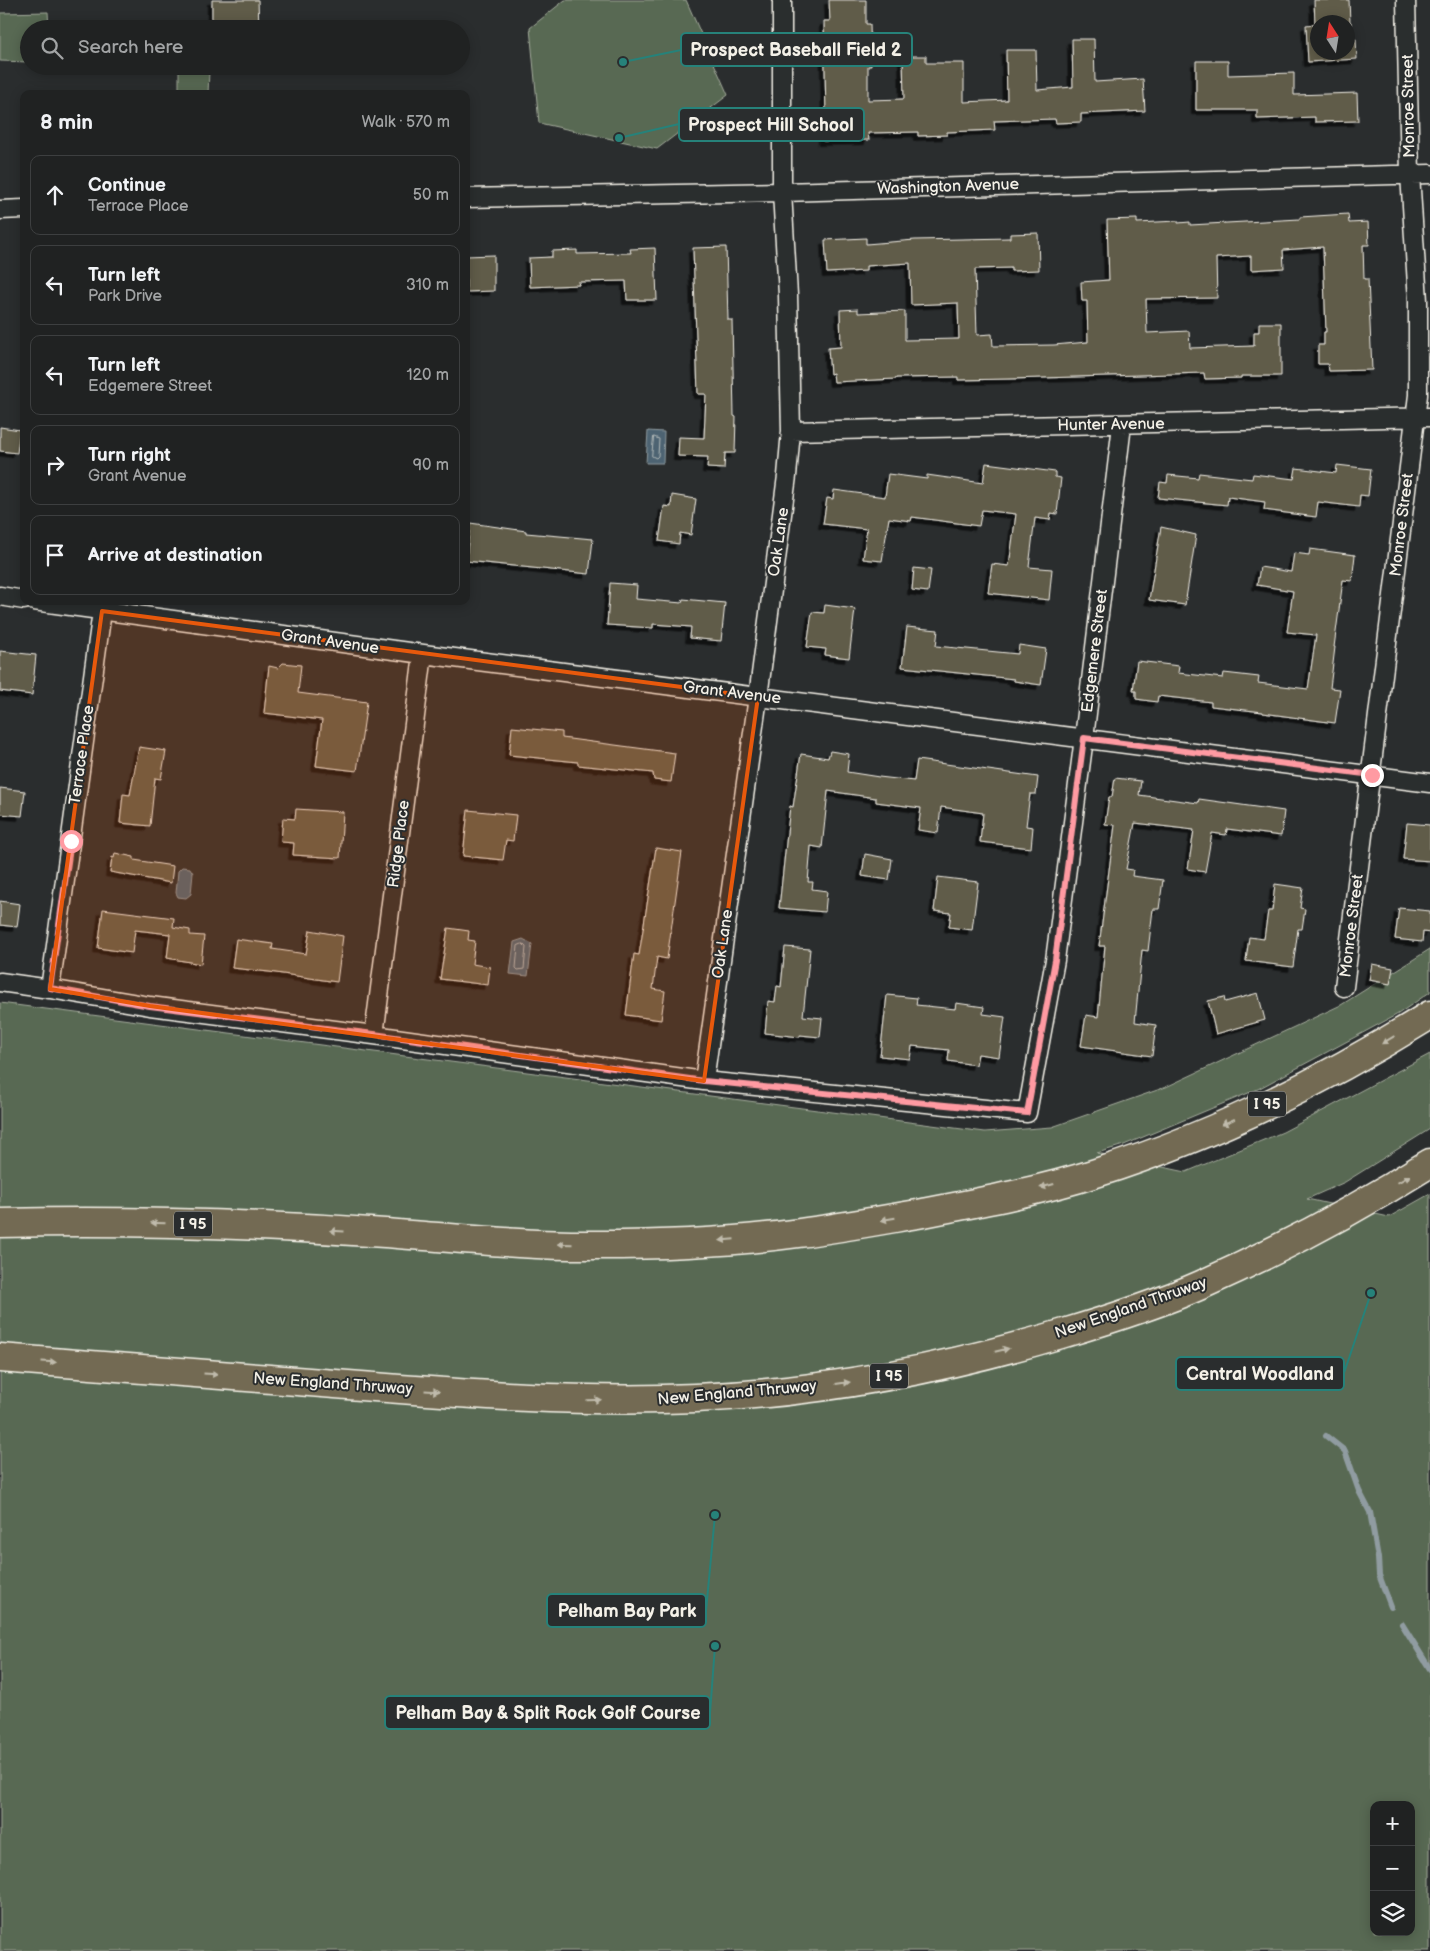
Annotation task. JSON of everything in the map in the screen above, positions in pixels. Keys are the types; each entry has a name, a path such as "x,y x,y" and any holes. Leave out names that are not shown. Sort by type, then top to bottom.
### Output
{"highway":[{"name":"I 95","path":"0,1223 134,1222 254,1226 519,1243 598,1246 715,1241 806,1232 1003,1198 1094,1174 1132,1161 1203,1133 1274,1101 1351,1061 1430,1015"},
{"name":"New England Thruway","path":"0,1358 401,1389 579,1400 701,1398 778,1392 858,1381 1009,1349 1165,1299 1198,1286 1297,1239 1430,1163"}],"street":[{"name":"Oak Lane","path":"704,1081 758,697 787,476 791,431 788,295 782,192 782,0"},
{"name":"Monroe Street","path":"1344,987 1423,418 1418,395 1418,301 1410,174 1406,0"},
{"name":"Washington Avenue","path":"470,198 782,192 1430,174"},
{"path":"0,210 20,209"},
{"name":"Hunter Avenue","path":"791,431 1423,418"},
{"name":"Edgemere Street","path":"704,1081 1027,1113 1055,960 1122,425"},
{"path":"0,596 20,599"},
{"name":"Grant Avenue","path":"61,605 423,654 1430,783"},
{"name":"Terrace Place","path":"50,988 102,611"},
{"name":"Ridge Place","path":"374,1034 423,654"},
{"path":"0,982 50,988 150,1006 374,1034 704,1081"}],"highlighted area":[{"path":"102,611 758,697 704,1081 150,1006 50,989"}],"green space":[{"path":"565,0 686,0 728,95 657,149 539,123 530,28"},
{"path":"48,12 48,20 20,20 20,62 0,61 0,13"},
{"path":"179,75 209,75 208,90 179,90"},
{"path":"1430,949 1430,992 1398,1014 1258,1089 1124,1145 1097,1153 1186,1172 1283,1132 1430,1054 1430,1129 1345,1182 1307,1199 1389,1217 1430,1194 1430,1951 0,1951 0,1003 985,1132 1052,1127 1166,1087 1341,1005"}],"water":[{"path":"648,431 664,432 663,463 646,463"},
{"path":"182,867 190,868 193,873 191,894 186,898 178,897 176,893 178,871"},
{"path":"523,939 532,944 528,976 510,974 514,942"}],"building":[{"path":"212,0 258,0 259,20 212,20"},
{"path":"829,0 866,0 866,24 870,24 871,66 868,66 868,100 904,99 903,56 926,56 926,63 964,63 964,102 1007,100 1006,50 1036,50 1037,90 1073,87 1072,39 1094,39 1095,82 1143,79 1145,111 1081,114 1081,122 1056,123 1055,119 994,121 995,130 947,132 947,135 918,136 918,132 868,133 869,140 823,141 823,115 826,115 824,21 830,21"},
{"path":"1314,0 1349,0 1350,15 1315,15"},
{"path":"1306,25 1310,25 1310,60 1341,60 1308,62"},
{"path":"1355,39 1356,39 1357,59 1355,59"},
{"path":"1196,61 1228,61 1228,75 1294,73 1294,95 1357,93 1358,121 1315,122 1315,117 1257,119 1257,110 1196,110"},
{"path":"1348,214 1349,223 1368,222 1369,245 1363,245 1364,279 1368,279 1372,370 1329,371 1328,364 1318,364 1318,345 1324,345 1324,332 1326,332 1323,247 1283,250 1284,268 1251,270 1251,256 1216,258 1217,298 1146,299 1147,333 1189,331 1190,348 1254,346 1254,332 1259,332 1259,323 1281,323 1281,376 1241,376 1241,378 1205,379 1204,373 958,380 958,377 896,378 834,382 833,373 830,374 828,348 841,347 840,310 858,309 858,313 905,311 905,340 959,339 958,303 911,305 910,263 866,266 866,271 827,273 825,240 866,238 866,244 915,240 1010,238 1010,234 1038,233 1039,270 1011,271 1011,268 975,269 977,335 992,334 993,346 1054,345 1088,342 1087,301 1082,301 1081,282 1109,280 1107,220 1137,219 1137,223 1178,221 1178,223 1190,222 1190,225 1300,219 1300,217"},
{"path":"726,247 728,320 732,320 734,416 736,417 735,453 725,453 724,469 707,468 708,457 678,456 679,437 704,438 706,394 698,394 693,248"},
{"path":"655,248 657,300 627,300 626,281 578,282 579,285 530,287 529,258 552,257 552,251 577,250 577,254 631,253 630,249"},
{"path":"494,255 494,291 470,292 470,256"},
{"path":"0,427 20,430 17,453 0,451"},
{"path":"986,463 1055,472 1055,477 1061,478 1057,514 1051,513 1050,520 1035,518 1029,567 1052,569 1049,600 988,593 992,564 1009,566 1016,514 982,510 979,526 912,517 911,521 889,518 882,561 863,559 867,529 823,524 827,498 833,499 834,490 885,497 888,474 927,479 927,475 983,483"},
{"path":"1337,465 1371,469 1368,496 1360,495 1359,507 1318,502 1316,517 1264,510 1265,502 1228,497 1227,505 1158,498 1160,482 1167,483 1168,475 1198,478 1199,473 1252,479 1253,474 1294,479 1296,468 1336,473"},
{"path":"672,495 696,499 691,535 680,533 679,544 659,541 664,506 671,507"},
{"path":"470,523 526,531 526,533 593,539 589,574 470,561"},
{"path":"1161,527 1196,535 1185,605 1149,600"},
{"path":"1310,549 1355,555 1352,581 1343,580 1334,647 1330,688 1340,689 1335,723 1211,706 1211,702 1158,696 1157,702 1136,699 1136,691 1133,691 1137,661 1179,666 1178,673 1223,678 1224,673 1259,677 1258,683 1308,689 1316,635 1287,632 1293,591 1257,585 1260,567 1291,572 1294,553 1309,555"},
{"path":"914,568 931,570 928,592 912,590"},
{"path":"610,583 637,585 636,599 682,603 683,599 725,603 721,641 690,638 691,627 653,624 653,628 607,625"},
{"path":"825,605 855,609 849,658 825,655 826,649 807,647 812,612 824,613"},
{"path":"907,627 938,630 936,646 1018,654 1019,645 1046,649 1041,685 1014,681 1014,679 902,667"},
{"path":"0,651 36,655 32,695 0,691"},
{"path":"283,663 301,665 298,693 367,702 357,771 316,766 322,720 264,713 269,666 278,668"},
{"path":"512,727 562,732 562,738 675,753 671,782 654,780 653,773 578,765 578,762 509,755"},
{"path":"139,747 166,751 161,779 155,778 150,826 120,823 123,794 130,795"},
{"path":"830,751 849,754 847,772 879,777 914,781 917,760 1038,777 1036,794 1030,794 1026,826 1033,827 1031,848 980,842 983,813 941,807 938,833 918,830 921,808 876,802 876,798 828,791 822,848 811,846 808,882 813,882 812,889 827,891 825,912 779,908 790,806 793,807 801,754 828,758"},
{"path":"1115,778 1141,781 1139,795 1198,803 1199,799 1284,811 1281,836 1227,829 1226,835 1212,833 1205,872 1188,869 1194,830 1135,823 1126,869 1133,870 1132,876 1163,880 1159,909 1153,909 1148,951 1142,950 1135,1022 1156,1025 1152,1056 1081,1046 1086,1015 1098,1017 1105,946 1099,946 1115,825 1105,824 1109,797 1112,797"},
{"path":"0,788 25,791 22,816 0,814"},
{"path":"296,809 343,812 340,858 293,855 294,843 281,842 283,818 295,819"},
{"path":"468,810 516,815 513,841 506,840 503,860 463,856"},
{"path":"1407,823 1430,825 1430,861 1403,859"},
{"path":"656,848 682,852 667,959 657,957 653,989 665,991 661,1020 626,1015 634,954 639,955"},
{"path":"115,853 134,857 134,860 173,866 171,883 110,872 112,857 114,858"},
{"path":"865,854 892,859 889,880 862,876"},
{"path":"938,877 978,882 972,930 949,927 951,913 934,911"},
{"path":"1275,884 1303,888 1300,908 1305,909 1302,929 1298,929 1293,967 1246,961 1249,937 1264,939 1268,911 1272,911"},
{"path":"0,901 20,904 17,927 0,925"},
{"path":"1399,908 1430,911 1430,933 1423,932 1422,942 1395,939"},
{"path":"103,909 174,918 173,927 190,930 190,935 204,936 201,964 167,958 170,934 135,930 132,953 98,948"},
{"path":"448,928 469,931 468,940 475,941 472,964 490,967 488,985 440,979"},
{"path":"310,930 343,936 337,982 232,968 236,939 273,944 272,949 306,954"},
{"path":"785,947 810,949 803,1016 822,1018 820,1037 765,1033 768,1001 775,1002 777,986 781,987"},
{"path":"1372,964 1393,968 1390,984 1369,980"},
{"path":"1258,993 1265,1020 1216,1034 1208,1001 1224,997 1225,1002"},
{"path":"887,995 917,998 916,1005 955,1009 956,1003 984,1007 983,1014 1005,1017 999,1057 978,1054 976,1065 948,1061 949,1050 912,1046 910,1059 880,1056"}],"waterway":[{"path":"1326,1436 1345,1451 1359,1491 1370,1512 1379,1575 1391,1607"},
{"path":"1402,1624 1430,1669"}],"place":[{"name":"Prospect Baseball Field 2","path":"623,62"},
{"name":"Prospect Hill School","path":"619,138"},
{"name":"Central Woodland","path":"1371,1293"},
{"name":"Pelham Bay Park","path":"715,1515"},
{"name":"Pelham Bay & Split Rock Golf Course","path":"715,1646"}],"route":[{"path":"71,841 50,988 150,1006 374,1034 704,1081 1027,1113 1055,960 1084,738 1372,775"}]}
